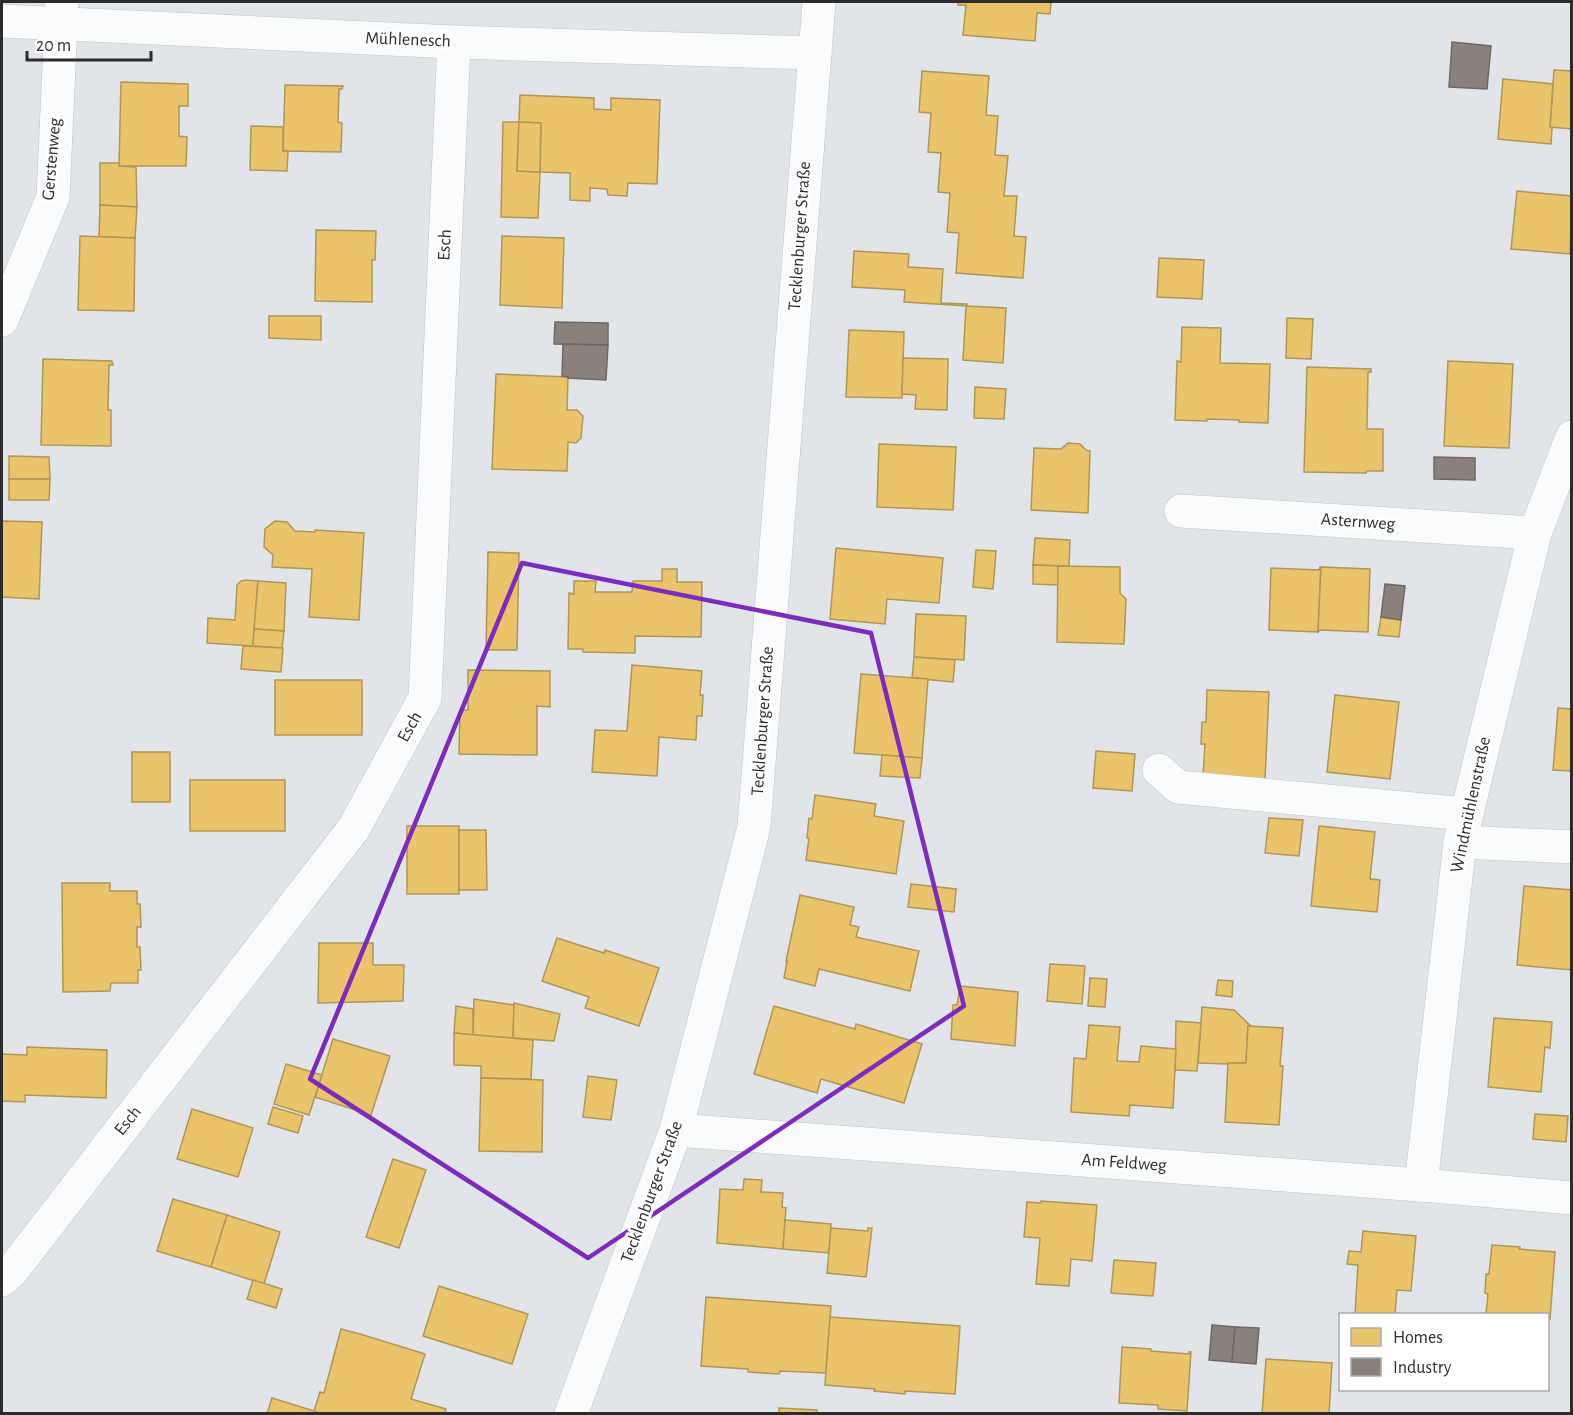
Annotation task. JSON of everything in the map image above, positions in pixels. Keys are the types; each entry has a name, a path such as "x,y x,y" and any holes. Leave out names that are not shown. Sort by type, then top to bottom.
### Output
{"street":[{"name":"Tecklenburger Straße","path":"571,1413 676,1130 754,827 819,2"},
{"name":"Mühlenesch","path":"2,21 61,13 454,42 815,53"},
{"name":"Gerstenweg","path":"2,320 53,197 61,13"},
{"name":"Esch","path":"2,1280 12,1271 354,828 425,698 454,42"},
{"name":"Windmühlenstraße","path":"1421,1185 1463,828 1535,533 1572,437"},
{"name":"Asternweg","path":"1181,511 1535,533"},
{"path":"1159,770 1178,787 1463,828 1572,847"},
{"name":"Am Feldweg","path":"676,1130 1572,1198"}],"highlighted area":[{"path":"522,563 871,633 964,1006 588,1258 310,1079"}],"building: Homes":[{"path":"958,2 1051,2 1050,14 1037,13 1035,41 963,35 966,5 958,5"},
{"path":"1554,70 1572,71 1572,129 1550,127"},
{"path":"922,71 989,76 986,115 998,116 995,155 1008,156 1004,196 1017,196 1014,236 1026,237 1023,278 956,273 959,233 947,232 950,193 938,192 941,153 928,152 931,113 919,112"},
{"path":"1503,79 1553,84 1551,144 1498,139"},
{"path":"121,82 188,84 188,106 179,106 179,136 187,137 186,166 119,166"},
{"path":"285,85 343,86 339,89 338,122 342,123 341,152 283,151"},
{"path":"520,95 594,98 594,109 611,110 611,98 660,100 657,184 628,183 627,196 608,195 607,189 590,188 590,201 570,200 570,173 540,172 541,123 519,122"},
{"path":"503,122 519,122 517,171 540,172 538,218 501,217"},
{"path":"519,122 541,123 540,172 517,171"},
{"path":"251,126 283,127 283,151 288,151 287,171 250,170"},
{"path":"100,163 119,163 119,166 136,167 137,207 100,205"},
{"path":"1517,191 1572,196 1570,254 1511,249"},
{"path":"100,205 137,207 135,238 99,237"},
{"path":"316,230 376,231 375,260 372,260 372,302 315,301"},
{"path":"80,236 135,238 134,311 78,310"},
{"path":"502,236 564,238 562,308 500,305"},
{"path":"854,251 909,254 908,267 943,269 941,303 967,304 967,306 904,302 905,290 852,287"},
{"path":"1159,258 1204,260 1202,299 1157,297"},
{"path":"966,306 1006,308 1003,363 963,360"},
{"path":"269,316 321,316 321,340 269,338"},
{"path":"1287,318 1313,319 1311,359 1286,358"},
{"path":"1182,327 1221,328 1220,363 1270,364 1268,423 1239,422 1239,420 1175,420 1177,361 1181,362"},
{"path":"849,330 904,332 902,398 846,397"},
{"path":"903,358 948,359 947,410 915,409 916,395 902,394"},
{"path":"43,359 112,361 113,365 109,365 108,410 111,410 111,446 41,445"},
{"path":"1448,361 1513,364 1509,448 1444,446"},
{"path":"1307,367 1371,369 1371,372 1368,372 1367,429 1383,429 1383,471 1304,472"},
{"path":"496,374 568,377 567,410 577,410 583,416 581,438 576,443 568,442 567,471 492,469"},
{"path":"975,387 1006,389 1004,419 974,418"},
{"path":"1068,443 1080,444 1090,451 1088,513 1031,510 1034,448 1061,449"},
{"path":"879,444 956,447 953,510 877,507"},
{"path":"9,456 49,457 50,479 9,479"},
{"path":"9,479 50,479 49,500 9,500"},
{"path":"2,521 42,522 39,599 2,597"},
{"path":"275,521 287,522 295,531 364,533 359,620 309,617 312,569 272,567 273,555 264,547 265,529"},
{"path":"1035,538 1070,540 1069,566 1033,565"},
{"path":"836,548 943,558 939,603 887,599 885,624 830,619"},
{"path":"976,550 996,551 993,589 973,587"},
{"path":"488,552 519,553 517,650 486,650"},
{"path":"1033,565 1058,566 1058,585 1033,584"},
{"path":"1058,566 1120,567 1120,593 1126,599 1124,644 1057,642"},
{"path":"1320,567 1318,632 1269,630 1271,568 1319,570"},
{"path":"1321,567 1370,569 1368,632 1320,630 1318,632"},
{"path":"662,569 677,569 677,582 702,582 701,637 635,636 635,653 583,652 583,649 568,649 569,593 574,594 574,581 596,581 595,592 632,592 633,581 662,581"},
{"path":"246,580 258,581 253,646 207,643 208,618 235,620 237,585"},
{"path":"258,581 286,583 284,631 254,629"},
{"path":"916,614 966,616 964,660 914,657"},
{"path":"1381,617 1401,620 1399,637 1378,635"},
{"path":"254,629 284,631 282,648 253,646"},
{"path":"243,646 283,648 281,672 241,669"},
{"path":"914,657 955,660 953,682 912,678"},
{"path":"632,665 702,671 700,695 703,695 702,716 697,716 696,740 659,737 657,776 592,772 595,730 627,731"},
{"path":"468,670 550,671 550,707 537,706 537,755 459,754 460,710 468,710"},
{"path":"861,674 928,679 922,758 854,753"},
{"path":"275,680 362,680 362,735 275,735"},
{"path":"1207,690 1269,692 1265,779 1203,776 1205,744 1201,744 1202,722 1206,722"},
{"path":"1335,695 1399,702 1390,779 1327,772"},
{"path":"1558,708 1572,709 1572,771 1553,770"},
{"path":"1096,751 1135,754 1132,791 1093,788"},
{"path":"132,752 170,752 170,802 132,802"},
{"path":"882,755 922,758 920,778 880,776"},
{"path":"190,780 285,780 285,831 190,831"},
{"path":"815,795 876,804 874,816 904,821 896,874 806,860 809,818 812,819"},
{"path":"1269,818 1303,820 1299,856 1265,853"},
{"path":"407,826 459,826 459,894 407,894"},
{"path":"1319,826 1375,832 1370,879 1380,880 1377,912 1311,906"},
{"path":"459,830 486,830 487,890 459,890"},
{"path":"62,883 110,883 110,891 137,891 141,927 137,927 137,947 140,947 141,970 138,970 138,983 111,983 110,991 63,992"},
{"path":"911,884 956,889 954,912 908,907"},
{"path":"1524,886 1572,890 1572,970 1517,965"},
{"path":"800,895 854,907 850,925 859,927 856,937 919,951 910,991 819,969 815,986 784,978"},
{"path":"557,938 604,953 605,950 659,968 639,1026 585,1008 589,997 542,981"},
{"path":"319,943 373,943 373,965 404,965 403,1001 318,1003"},
{"path":"1050,964 1085,966 1082,1004 1047,1001"},
{"path":"1090,978 1107,979 1105,1007 1088,1006"},
{"path":"1218,980 1233,981 1232,997 1216,995"},
{"path":"960,986 1018,992 1015,1046 951,1039 953,1005 957,1005"},
{"path":"474,999 514,1005 513,1038 473,1035"},
{"path":"514,1003 560,1014 554,1041 513,1038"},
{"path":"456,1006 473,1009 473,1035 454,1033"},
{"path":"774,1006 855,1029 856,1024 922,1044 904,1103 821,1079 817,1093 754,1074"},
{"path":"1202,1007 1234,1010 1251,1026 1248,1026 1246,1063 1198,1063"},
{"path":"1494,1018 1552,1022 1550,1048 1545,1047 1541,1092 1488,1087"},
{"path":"1176,1021 1201,1023 1197,1071 1175,1070"},
{"path":"1089,1025 1120,1027 1117,1061 1139,1062 1141,1046 1176,1049 1173,1108 1130,1105 1129,1116 1071,1112 1074,1058 1086,1059"},
{"path":"1248,1026 1283,1028 1279,1125 1225,1122 1228,1063 1246,1063"},
{"path":"454,1033 533,1040 531,1079 481,1078 481,1066 454,1065"},
{"path":"333,1039 390,1056 371,1115 315,1097"},
{"path":"27,1047 107,1050 106,1098 25,1095 25,1102 2,1101 2,1054 27,1055"},
{"path":"286,1064 322,1075 309,1115 274,1104"},
{"path":"588,1076 617,1080 611,1120 583,1117"},
{"path":"481,1078 543,1080 542,1152 479,1151"},
{"path":"273,1107 303,1116 298,1133 268,1124"},
{"path":"192,1109 253,1128 238,1177 177,1159"},
{"path":"1535,1114 1568,1116 1566,1142 1533,1139"},
{"path":"393,1159 426,1170 399,1248 366,1237"},
{"path":"744,1179 762,1180 761,1192 783,1193 782,1207 786,1208 783,1249 717,1243 720,1189 743,1190"},
{"path":"173,1199 227,1215 211,1267 157,1251"},
{"path":"1041,1201 1097,1205 1092,1261 1071,1259 1069,1286 1036,1284 1040,1238 1024,1237 1027,1202 1041,1203"},
{"path":"227,1215 280,1232 264,1284 211,1267"},
{"path":"785,1220 831,1224 829,1253 783,1249"},
{"path":"831,1228 868,1231 868,1228 872,1228 866,1277 827,1273"},
{"path":"1363,1231 1416,1236 1411,1291 1397,1290 1395,1313 1355,1313 1358,1265 1347,1264 1349,1251 1361,1252"},
{"path":"1492,1245 1555,1252 1550,1319 1549,1313 1486,1313 1488,1294 1485,1293 1486,1274 1489,1274"},
{"path":"1114,1260 1156,1263 1153,1296 1111,1293"},
{"path":"253,1280 282,1289 276,1308 247,1299"},
{"path":"439,1286 528,1314 512,1364 423,1336"},
{"path":"706,1297 831,1306 826,1373 780,1371 779,1374 748,1372 748,1369 701,1366"},
{"path":"830,1317 960,1326 955,1394 905,1391 905,1394 825,1385"},
{"path":"341,1329 425,1354 411,1399 446,1409 445,1414 320,1414 314,1411 320,1392 324,1393"},
{"path":"1122,1347 1189,1354 1191,1352 1187,1411 1158,1409 1158,1405 1119,1403"},
{"path":"1266,1359 1332,1363 1329,1414 1262,1414"},
{"path":"272,1398 314,1411 320,1414 267,1414"},
{"path":"779,1408 817,1410 817,1414 779,1414"}],"building: Industry":[{"path":"1452,42 1491,46 1487,89 1449,87"},
{"path":"555,322 608,323 608,345 554,344"},
{"path":"563,344 608,345 606,380 562,376"},
{"path":"1434,457 1475,458 1475,480 1434,479"},
{"path":"1385,584 1405,586 1401,620 1381,617"},
{"path":"1212,1325 1235,1327 1232,1362 1209,1360"},
{"path":"1235,1327 1259,1328 1256,1364 1232,1362"}]}
